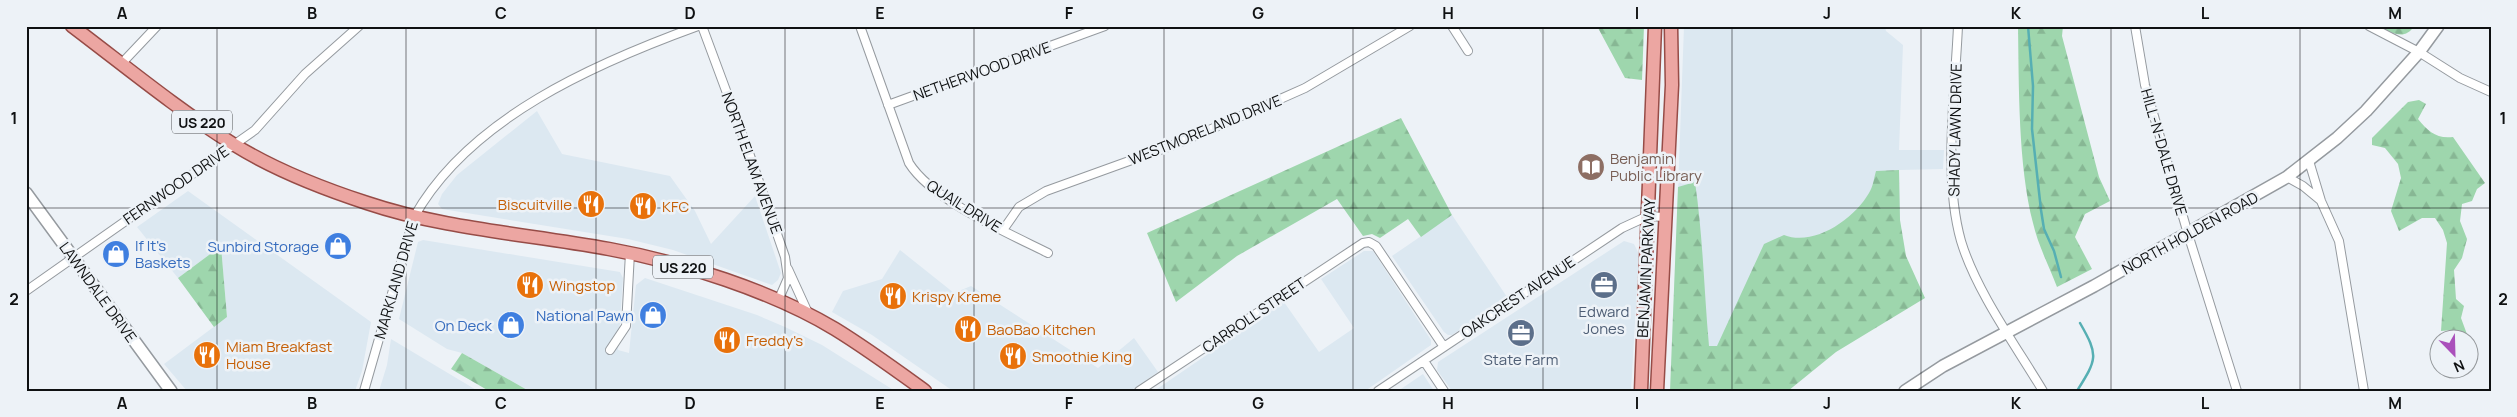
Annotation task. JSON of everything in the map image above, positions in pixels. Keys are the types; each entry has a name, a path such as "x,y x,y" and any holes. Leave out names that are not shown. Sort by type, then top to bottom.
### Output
{"main road":[{"name":"US 220","path":"72,26 234,144 305,180 367,203 414,217 630,253 700,272 778,301 809,315 835,329 925,391"},
{"name":"BENJAMIN PARKWAY","path":"1641,391 1655,26"},
{"name":"BENJAMIN PARKWAY","path":"1657,391 1664,217 1672,85 1671,26"},
{"name":"NORTH HOLDEN ROAD","path":"1905,391 1942,366 2008,333 2287,177 2309,161 2366,111 2420,52 2438,26"},
{"name":"LAWNDALE DRIVE","path":"26,193 171,391"}],"street":[{"path":"122,63 157,26"},
{"name":"FERNWOOD DRIVE","path":"26,292 255,130 305,74 359,26"},
{"name":"MARKLAND DRIVE","path":"364,391 414,217 427,193 445,172 517,111 562,84 614,58 698,26"},
{"name":"NORTH ELAM AVENUE","path":"702,26 747,147 788,268 809,315"},
{"name":"QUAIL DRIVE","path":"860,26 909,163 915,173 941,194 1003,230 1048,253"},
{"name":"NETHERWOOD DRIVE","path":"888,105 1105,26"},
{"name":"WESTMORELAND DRIVE","path":"1003,230 1019,207 1046,191 1179,143 1306,88 1410,26"},
{"path":"1452,26 1468,51"},
{"name":"SHADY LAWN DRIVE","path":"1958,26 1952,161 1955,217 1962,243 1972,267 2008,333 2043,391"},
{"name":"HILL-N-DALE DRIVE","path":"2134,26 2145,85 2188,234 2237,391"},
{"path":"2368,26 2420,52 2460,78 2491,92"},
{"path":"2309,161 2321,201 2339,240 2364,391"},
{"path":"2287,177 2303,186 2321,201"},
{"path":"1648,216 1664,217"},
{"name":"OAKCREST AVENUE","path":"1378,391 1608,238 1648,216"},
{"name":"CARROLL STREET","path":"1139,391 1355,247 1369,242 1376,246 1444,347"},
{"path":"610,350 626,326 630,253"},
{"path":"778,301 788,278 788,268"},
{"path":"1424,361 1444,391"}],"shaded area":[{"path":"1684,26 1885,26 1886,31 1903,45 1899,150 1944,150 1943,169 1899,170 1900,220 1720,357 1672,355"},
{"path":"537,111 562,154 670,176 695,211 711,244 755,196 781,273 778,280 772,285 673,250 628,239 442,209 438,204 442,194 457,175"},
{"path":"188,191 371,322 362,371 355,391 187,391 164,364 227,317 221,246 178,278 137,227"},
{"path":"1452,215 1507,297 1452,335 1448,335 1444,332 1392,256"},
{"path":"423,240 620,272 623,278 618,350 629,353 636,285 645,278 757,315 785,327 822,345 895,391 529,391 462,353 447,349 399,319 418,242"},
{"path":"1624,241 1634,244 1639,254 1631,391 1452,391 1437,370 1438,362"},
{"path":"900,250 954,293 971,286 1098,368 1134,338 1158,372 1130,391 953,391 872,335 832,312 843,291 882,279"},
{"path":"1364,251 1373,251 1431,340 1431,345 1365,391 1154,391 1284,302 1319,352 1354,328 1321,279"},
{"path":"391,339 478,391 379,391 387,365"},
{"path":"1423,374 1434,391 1398,391"}],"green space":[{"path":"1597,26 1644,26 1642,80 1625,78"},
{"path":"2018,26 2063,26 2062,36 2099,177 2110,201 2085,214 2075,237 2092,269 2057,287 2035,231 2024,176 2020,126"},
{"path":"2380,26 2414,26 2406,33 2398,34"},
{"path":"2419,100 2426,104 2418,119 2433,133 2442,137 2453,137 2485,183 2477,189 2472,201 2462,204 2460,221 2467,239 2462,258 2454,270 2456,299 2464,306 2461,318 2465,330 2441,330 2447,243 2443,230 2435,218 2422,218 2399,231 2391,211 2401,178 2398,164 2385,148 2372,145 2372,138 2408,102"},
{"path":"1401,118 1452,215 1421,237 1408,219 1380,238 1372,234 1363,236 1337,199 1237,256 1176,302 1147,233"},
{"path":"1899,170 1900,220 1906,256 1925,298 1836,352 1788,391 1670,391 1678,187 1695,182 1702,243 1709,346 1717,346 1764,244 1784,235 1796,238 1808,237 1832,228 1854,212 1862,203 1872,188 1876,171"},
{"path":"221,246 227,317 214,327 178,278"},
{"path":"462,353 529,391 489,391 451,369"}],"waterway":[{"path":"2028,26 2033,86 2032,129 2041,210 2044,229 2054,251 2061,277"},
{"path":"2077,391 2089,372 2093,357 2090,343 2080,323"}],"place":[{"name":"Benjamin Public Library","path":"1591,167"},
{"name":"Biscuitville","path":"591,204"},
{"name":"KFC","path":"643,206"},
{"name":"Sunbird Storage","path":"338,246"},
{"name":"If It's Baskets","path":"116,254"},
{"name":"Wingstop","path":"530,285"},
{"name":"Edward Jones","path":"1604,285"},
{"name":"Krispy Kreme","path":"893,296"},
{"name":"National Pawn","path":"653,315"},
{"name":"On Deck","path":"511,325"},
{"name":"BaoBao Kitchen","path":"968,329"},
{"name":"State Farm","path":"1521,333"},
{"name":"Freddy's","path":"727,340"},
{"name":"Miam Breakfast House","path":"207,355"},
{"name":"Smoothie King","path":"1013,356"}]}
